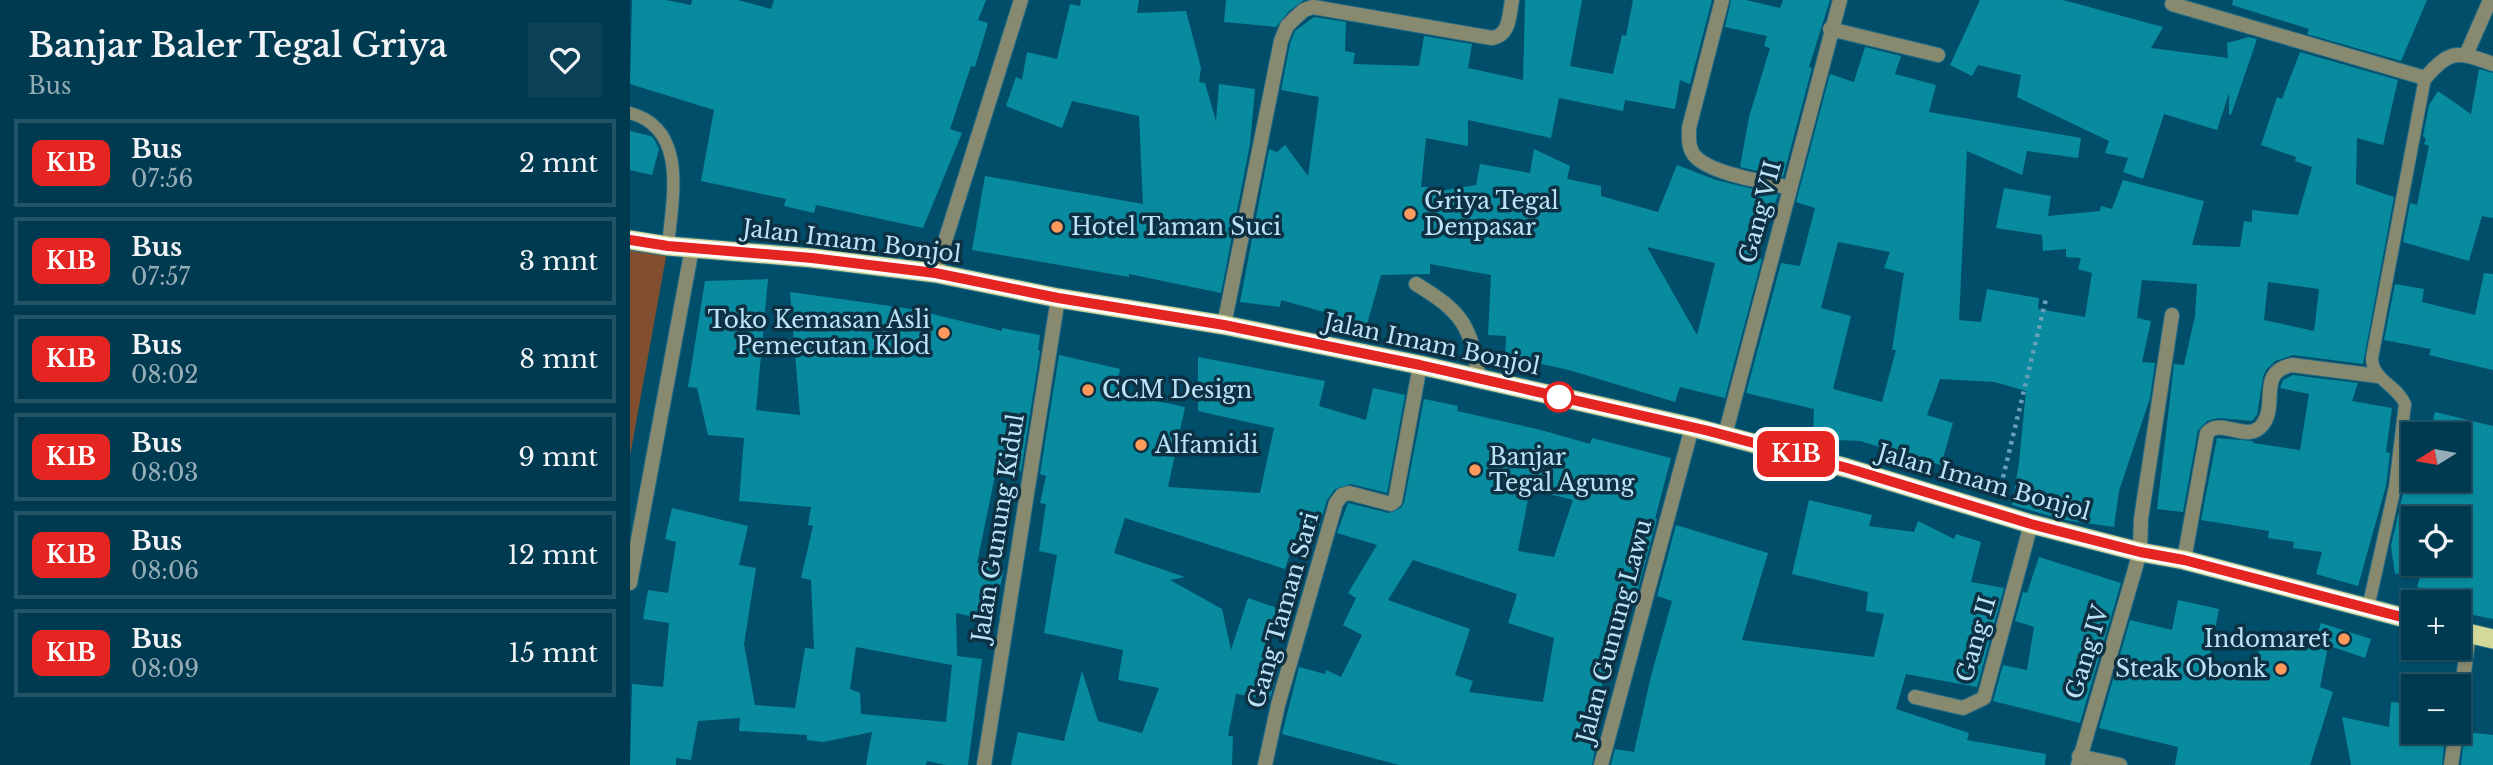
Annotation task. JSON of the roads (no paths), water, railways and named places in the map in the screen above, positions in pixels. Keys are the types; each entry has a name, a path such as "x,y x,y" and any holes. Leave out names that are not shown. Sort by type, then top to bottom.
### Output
{"highway":[{"name":"Jalan Imam Bonjol","path":"630,240 935,273 1058,298 1224,325 1420,365 1692,427 1847,468 2031,524 2140,552 2184,560 2401,617"},
{"path":"2471,634 2493,639"}],"street":[{"path":"935,273 1021,0"},
{"path":"1224,325 1274,69 1287,26 1304,10 1313,7 1492,38 1506,32 1512,0"},
{"path":"1722,0 1689,128 1689,146 1695,157 1709,166 1790,188"},
{"name":"Gang VII","path":"1725,436 1830,29 1840,0"},
{"path":"2466,55 2490,0"},
{"path":"2172,4 2425,78 2445,57 2466,55 2493,64"},
{"path":"1830,29 1938,55"},
{"path":"630,583 692,248"},
{"path":"1416,284 1446,302 1459,316 1475,351 1479,379"},
{"name":"Jalan Gunung Kidul","path":"984,765 1058,298"},
{"name":"Gang IV","path":"2079,761 2140,552 2141,519 2172,315"},
{"name":"Gang Taman Sari","path":"1265,765 1278,705 1336,503 1342,495 1349,493 1391,504 1395,501 1420,365"},
{"path":"2184,560 2209,430 2216,427 2248,433 2256,431 2264,422 2273,375 2279,368 2292,365 2378,376"},
{"name":"Jalan Gunung Lawu","path":"1601,765 1692,427"},
{"name":"Gang II","path":"1915,697 1963,708 1984,698 2031,524"},
{"path":"2451,765 2454,744"},
{"path":"2079,761 2120,765"}],"lane":[{"path":"2368,608 2395,487 2405,404 2401,394 2378,376 2372,366 2372,358 2425,78"},
{"path":"630,113 646,118 660,130 670,148 674,177 668,246"}],"place":[{"name":"Griya Tegal Denpasar","path":"1410,214"},
{"name":"Hotel Taman Suci","path":"1057,227"},
{"name":"Toko Kemasan Asli Pemecutan Klod","path":"944,333"},
{"name":"CCM Design","path":"1088,390"},
{"name":"Alfamidi","path":"1141,445"},
{"name":"Banjar Tegal Agung","path":"1475,470"},
{"name":"Indomaret","path":"2344,639"},
{"name":"Steak Obonk","path":"2281,669"}]}
